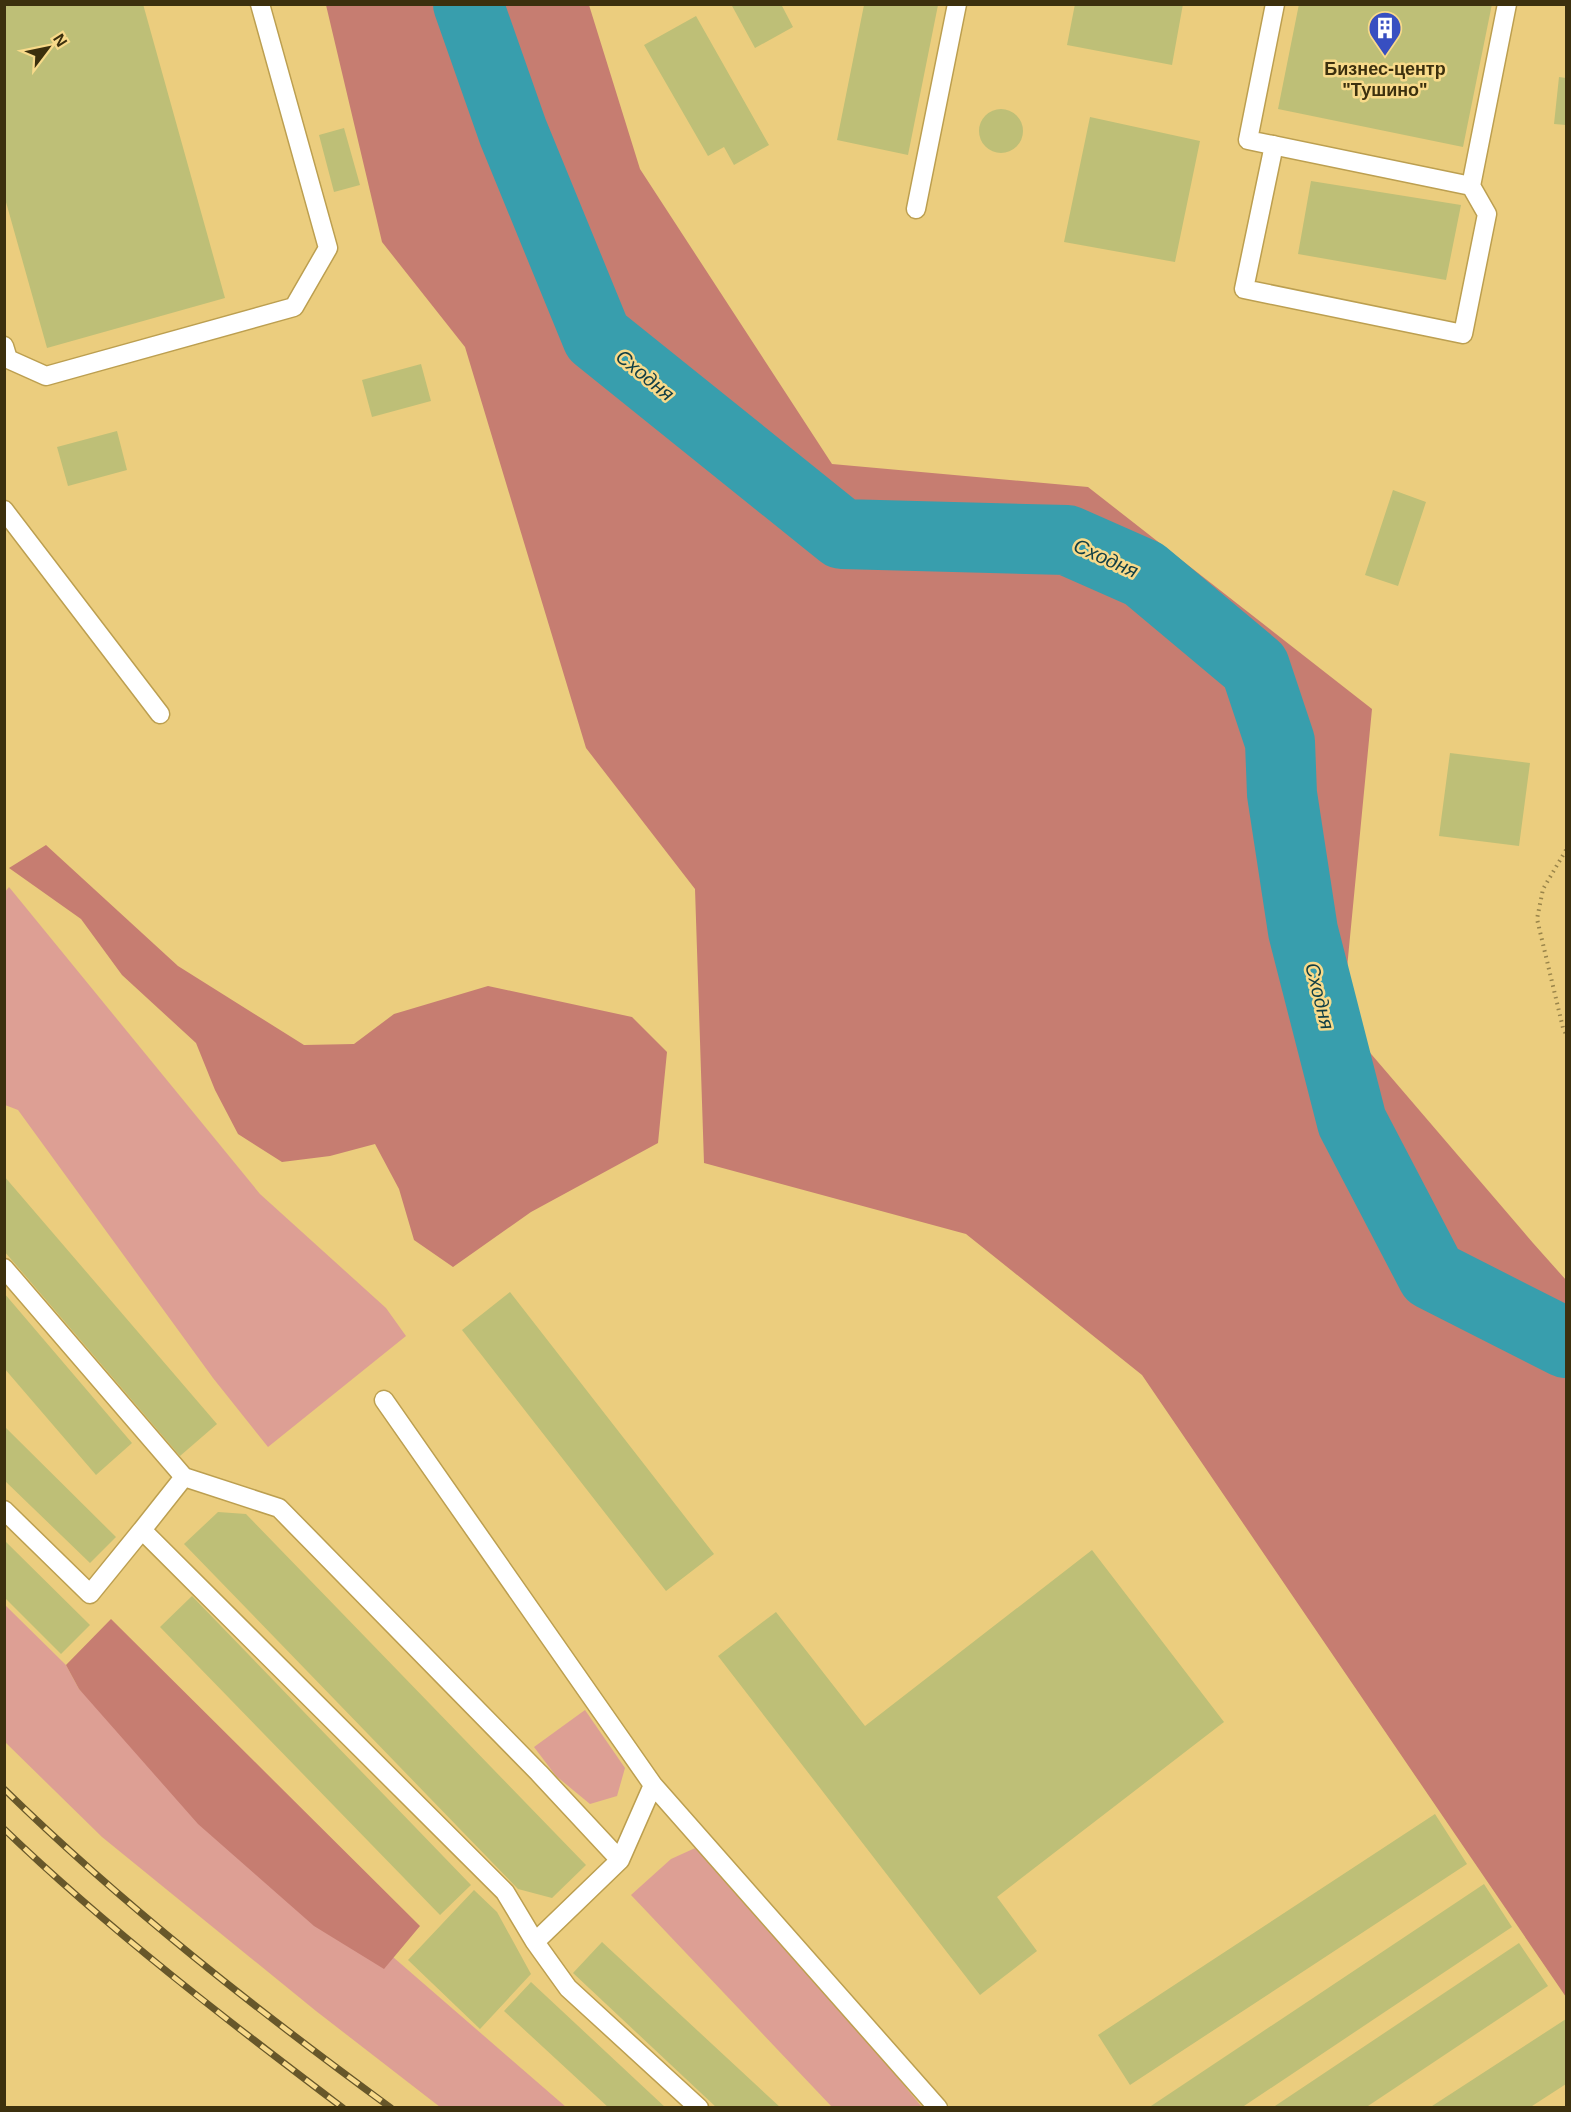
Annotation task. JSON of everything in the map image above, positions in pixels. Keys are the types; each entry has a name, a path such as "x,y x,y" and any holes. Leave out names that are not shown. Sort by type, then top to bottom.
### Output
{"lane":[{"path":"4,346 8,359 46,376 294,307 328,248 260,4"},
{"path":"916,208 957,4"},
{"path":"1275,4 1248,140 1471,186"},
{"path":"1274,145 1244,289 1463,334 1487,214 1471,186 1507,4"},
{"path":"4,510 160,714"},
{"path":"4,1268 184,1478 279,1508 539,1773 620,1860"},
{"path":"384,1400 653,1785 938,2108"},
{"path":"4,1510 90,1594 184,1478"},
{"path":"142,1530 505,1892 535,1942 568,1988 699,2108"},
{"path":"535,1942 620,1860 653,1785"}],"path":[{"path":"1566,850 1543,890 1537,919 1566,1034"}],"shaded area":[{"path":"326,5 589,5 640,169 832,464 1088,487 1372,709 1342,1020 1566,1280 1566,1997 1142,1375 966,1234 704,1163 695,889 586,748 465,347 382,242"},
{"path":"46,845 178,966 304,1045 354,1044 394,1014 488,986 632,1017 667,1052 658,1143 531,1212 453,1267 414,1240 399,1189 375,1144 330,1156 282,1162 238,1134 215,1090 196,1043 122,975 81,919 9,868"},
{"path":"9,887 260,1194 386,1308 406,1336 268,1447 213,1378 18,1110 5,1105 4,893"},
{"path":"4,1604 66,1665 79,1689 384,1968 393,1957 566,2107 440,2107 316,2011 102,1837 5,1742"},
{"path":"111,1619 420,1926 384,1969 314,1926 198,1824 79,1689 66,1665"},
{"path":"585,1710 625,1768 617,1796 590,1804 556,1776 534,1747"},
{"path":"704,1844 922,2107 832,2107 631,1895 671,1859"}],"building":[{"path":"4,4 143,4 225,298 47,348 4,195"},
{"path":"731,4 781,4 793,27 755,48"},
{"path":"1075,4 1183,4 1172,65 1067,45"},
{"name":"Бизнес-центр \"Тушино\"","path":"1299,4 1492,4 1463,147 1278,109"},
{"path":"864,5 938,5 908,155 837,140"},
{"path":"696,16 769,145 734,165 724,147 708,156 644,45"},
{"path":"1559,77 1566,78 1566,125 1554,124"},
{"path":"1001,109 1016,116 1023,131 1016,146 1001,153 986,146 979,131 986,116"},
{"path":"1090,117 1200,141 1175,262 1064,242"},
{"path":"344,128 360,185 334,192 319,135"},
{"path":"1311,181 1461,205 1446,280 1298,254"},
{"path":"421,364 431,401 372,417 362,380"},
{"path":"117,431 127,470 68,486 57,447"},
{"path":"1393,490 1426,502 1398,586 1365,575"},
{"path":"1450,753 1530,763 1519,846 1439,836"},
{"path":"4,1176 217,1424 180,1456 4,1251"},
{"path":"510,1292 714,1554 666,1591 462,1330"},
{"path":"4,1293 132,1443 96,1475 4,1368"},
{"path":"4,1426 116,1537 90,1563 4,1480"},
{"path":"218,1512 246,1514 586,1865 552,1898 518,1889 184,1544"},
{"path":"4,1540 90,1625 61,1654 4,1597"},
{"path":"1092,1550 1224,1722 997,1897 1037,1951 980,1995 718,1656 776,1612 865,1726"},
{"path":"192,1596 471,1885 440,1915 160,1627"},
{"path":"1435,1814 1467,1864 1130,2085 1098,2035"},
{"path":"1484,1884 1512,1927 1241,2108 1148,2108"},
{"path":"474,1890 497,1912 531,1974 480,2029 408,1960"},
{"path":"602,1942 781,2108 717,2108 573,1973"},
{"path":"1519,1943 1548,1986 1365,2108 1272,2108"},
{"path":"531,1982 666,2108 609,2108 504,2011"},
{"path":"1566,2019 1566,2084 1529,2108 1429,2108"}],"waterway":[{"name":"Сходня","path":"468,4 513,132 597,337 842,534 1067,540 1144,574 1255,667 1280,742 1282,794 1303,931 1352,1122 1432,1275 1566,1343"}],"railway":[{"path":"4,1789 96,1874 192,1955 290,2033 391,2108"},
{"path":"4,1829 127,1938 213,2008 343,2108"}],"place":[{"name":"Бизнес-центр \"Тушино\"","path":"1385,57"}]}
